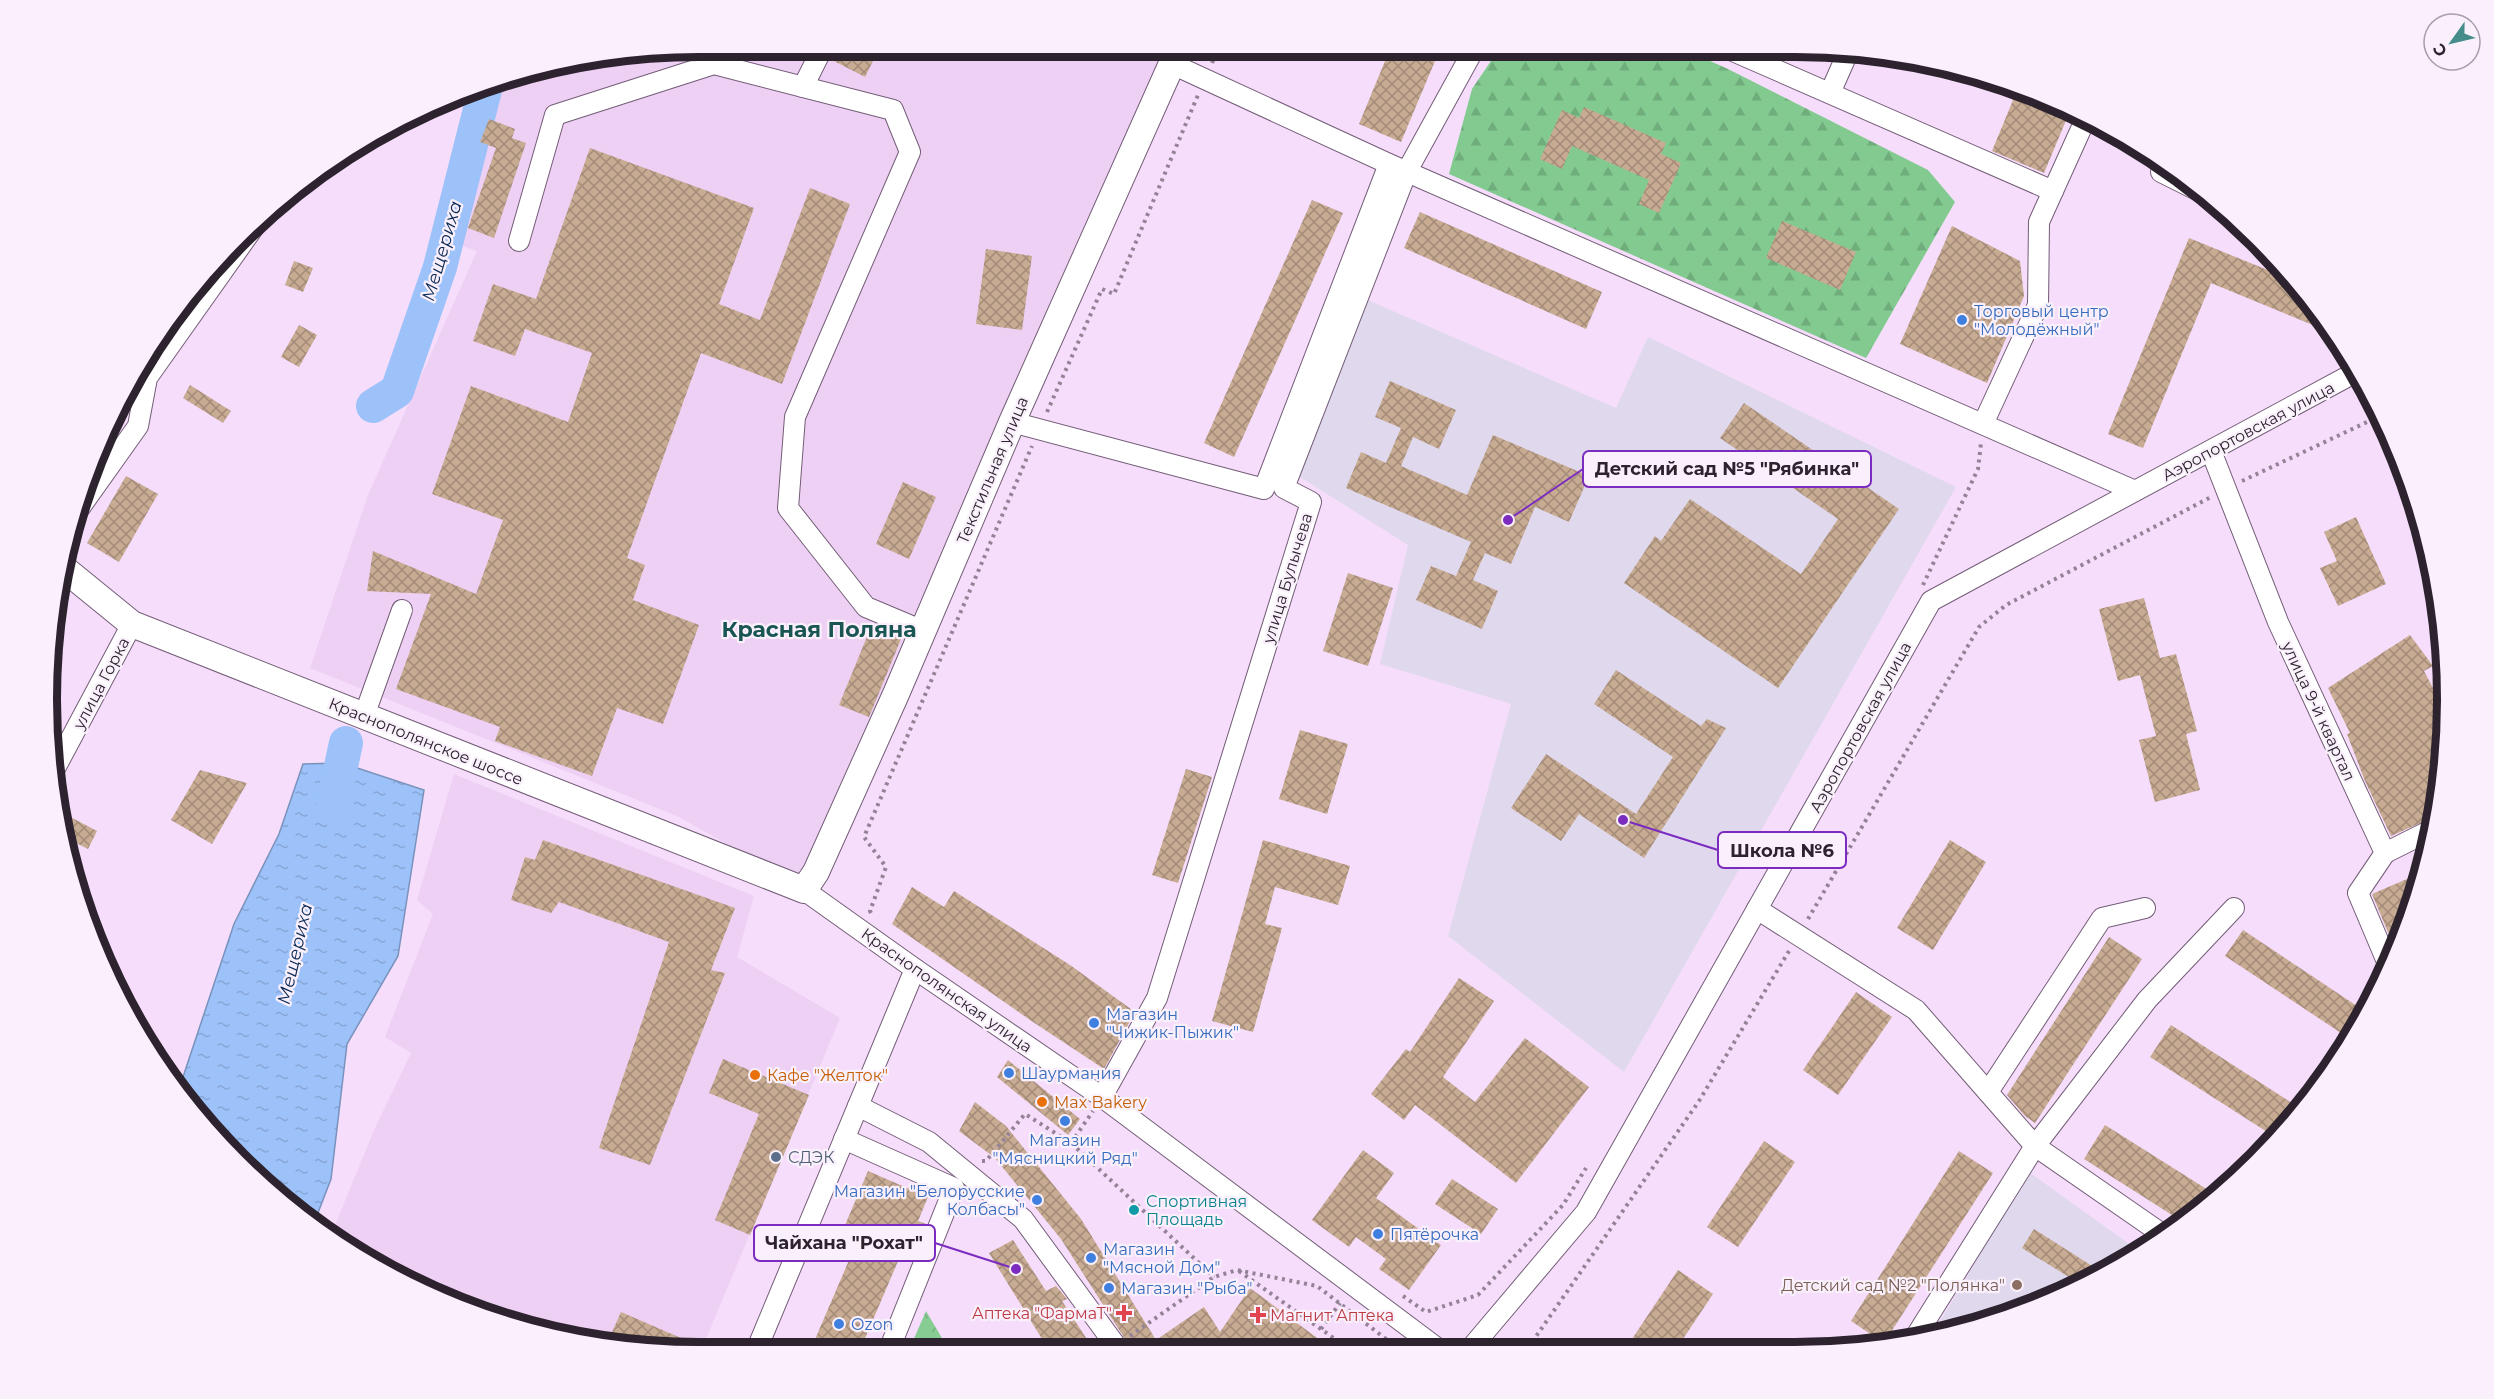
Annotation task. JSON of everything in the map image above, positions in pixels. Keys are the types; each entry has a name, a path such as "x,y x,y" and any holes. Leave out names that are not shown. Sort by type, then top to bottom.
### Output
{"main road":[{"name":"Текстильная улица","path":"804,890 816,872 923,631 1012,422 1175,57"},
{"name":"Краснополянское шоссе","path":"69,573 132,624 804,890"}],"street":[{"path":"803,87 818,57"},
{"path":"1175,57 1205,79 1398,168 2135,491"},
{"name":"улица Булычева","path":"1102,1097 1157,998 1311,502 1284,488 1398,168 1469,57"},
{"path":"1747,57 2053,191"},
{"path":"1830,93 1845,59"},
{"path":"519,241 555,115 714,64 893,110 910,152 795,417 788,508 866,607 923,631"},
{"path":"1983,424 2038,305 2039,222 2083,125"},
{"path":"1012,422 1264,489 1398,168"},
{"path":"92,491 138,426 147,378 229,262"},
{"name":"Аэропортовская улица","path":"1476,1342 1586,1212 1931,601 2349,376"},
{"name":"улица 9-й квартал","path":"2211,451 2278,622 2385,853"},
{"path":"364,716 402,610"},
{"name":"улица Горка","path":"60,760 132,624"},
{"path":"2384,954 2358,893 2385,853 2423,834"},
{"name":"Краснополянская улица","path":"804,890 1102,1097 1429,1342"},
{"path":"1988,1092 2102,918 2145,908"},
{"path":"1920,1330 2035,1146 2147,1000 2234,908"},
{"path":"1757,909 1916,1010 2035,1146 2156,1230"},
{"path":"760,1342 915,969"},
{"path":"858,1106 929,1142 1023,1218 1114,1342"},
{"path":"844,1139 954,1188 892,1342"}],"path":[{"path":"1044,419 1102,289 1114,294 1214,57"},
{"path":"1532,1342 1699,1101 1979,627 2006,605 2226,489 2373,419"},
{"path":"1921,589 1978,469 1983,424"},
{"path":"876,918 870,911 886,867 864,837 1034,441"},
{"path":"1071,1143 1102,1097"},
{"path":"977,1162 986,1161 1024,1114 1071,1143 1214,1276"},
{"path":"1399,1293 1426,1312 1478,1295 1563,1205 1588,1166"},
{"path":"1126,1342 1214,1276 1237,1270 1317,1286 1390,1342"},
{"path":"1237,1270 1339,1342"},
{"path":"1321,1329 1339,1303"}],"shaded area":[{"path":"1163,57 1079,237 814,860 800,877 780,874 677,816 310,668 368,495 477,251 451,242 474,113 481,96 493,91 574,69 657,58"},
{"path":"1363,298 1616,408 1648,337 1956,487 1624,1072 1448,936 1511,704 1380,664 1408,545 1300,477"},
{"path":"454,774 754,896 737,957 840,1018 705,1342 616,1337 574,1330 493,1308 415,1276 378,1256 334,1228 374,1130 411,1053 385,1037 433,914 417,900"},
{"name":"Детский сад №2 \"Полянка\"","path":"2029,1172 2132,1246 2079,1276 2040,1293 2001,1308 1938,1326"}],"green space":[{"path":"1494,57 1701,57 1928,170 1955,202 1866,358 1449,174 1472,89"},
{"path":"926,1311 944,1342 912,1342"}],"water":[{"path":"342,763 424,790 398,956 347,1044 331,1179 317,1215 276,1183 245,1154 216,1123 182,1080 234,924 279,834 303,764"}],"building":[{"path":"831,57 875,57 865,77 830,59"},
{"path":"1387,57 1437,57 1401,142 1359,124"},
{"path":"2015,96 2067,118 2044,173 1992,151"},
{"path":"1584,107 1666,143 1661,154 1681,163 1659,213 1639,204 1649,180 1572,146 1562,169 1540,159 1562,110 1579,118"},
{"path":"489,119 515,129 512,138 526,143 494,238 468,228 496,148 480,142"},
{"path":"590,148 754,208 719,304 760,320 810,188 850,204 782,384 701,353 627,558 645,565 633,600 699,625 663,724 617,708 592,776 495,741 500,727 396,689 431,594 367,591 373,551 476,594 503,520 432,494 471,386 568,422 592,353 525,329 515,356 473,341 493,284 536,299"},
{"path":"1312,200 1343,213 1234,457 1204,443"},
{"path":"1420,212 1602,292 1586,329 1404,248"},
{"path":"1782,221 1856,252 1840,290 1766,258"},
{"name":"Торговый центр \"Молодёжный\"","path":"1952,226 2020,261 2024,296 1987,383 1900,344"},
{"path":"2189,238 2275,273 2318,327 2211,283 2143,448 2108,434"},
{"path":"986,249 1032,256 1022,330 976,324"},
{"path":"294,261 313,268 303,292 285,285"},
{"path":"299,325 317,335 299,367 281,357"},
{"path":"1390,381 1456,410 1439,449 1413,437 1401,466 1467,495 1493,435 1589,476 1569,522 1535,507 1511,564 1485,553 1473,580 1498,591 1482,629 1416,600 1431,566 1456,576 1471,542 1346,488 1361,452 1386,463 1401,428 1375,417"},
{"path":"190,385 231,411 223,423 183,398"},
{"path":"1744,403 1899,509 1778,688 1624,583 1655,536 1661,541 1690,499 1801,574 1838,519 1720,438"},
{"path":"126,476 158,494 119,562 87,543"},
{"path":"903,482 936,497 909,559 876,544"},
{"path":"2356,517 2386,584 2338,606 2320,568 2337,561 2324,532"},
{"path":"1348,573 1393,588 1368,666 1323,651"},
{"path":"2144,598 2160,658 2176,654 2197,731 2186,734 2200,790 2155,802 2139,740 2156,736 2140,675 2118,681 2099,609"},
{"path":"871,627 901,639 869,717 839,705"},
{"path":"2410,635 2433,666 2424,671 2437,700 2436,742 2426,821 2391,836 2365,781 2347,734 2350,733 2328,688"},
{"path":"1616,670 1701,726 1707,719 1726,728 1644,858 1579,814 1561,841 1511,808 1546,754 1636,814 1673,757 1594,704"},
{"path":"1300,730 1348,744 1327,814 1279,799"},
{"path":"1186,769 1212,777 1178,883 1152,875"},
{"path":"200,770 247,783 212,844 171,820"},
{"path":"67,815 97,831 88,849 73,842"},
{"path":"543,840 735,908 711,970 725,973 650,1165 599,1148 669,942 559,902 551,913 511,900 525,857 535,860"},
{"path":"1263,840 1350,866 1338,905 1275,887 1265,924 1282,928 1253,1032 1212,1021"},
{"path":"1950,840 1986,862 1933,950 1897,928"},
{"path":"2412,877 2391,938 2372,894"},
{"path":"912,887 944,907 954,891 1070,965 1135,1012 1104,1069 892,924"},
{"path":"2243,930 2359,1007 2343,1034 2225,956"},
{"path":"2109,937 2142,959 2035,1123 2025,1116 2007,1095"},
{"path":"1459,978 1494,1001 1443,1077 1475,1102 1525,1038 1589,1087 1516,1183 1415,1105 1404,1120 1371,1094 1406,1049 1410,1052"},
{"path":"1856,992 1892,1017 1838,1095 1803,1070"},
{"path":"2171,1025 2293,1104 2269,1133 2150,1057"},
{"path":"723,1059 809,1095 750,1235 715,1220 759,1114 709,1093"},
{"path":"1008,1060 1080,1119 1068,1135 997,1077"},
{"path":"975,1102 1006,1126 1081,1219 1156,1340 1204,1307 1220,1332 1250,1288 1323,1342 1127,1342 1061,1239 995,1158 959,1131"},
{"path":"2105,1125 2209,1190 2175,1217 2084,1159"},
{"path":"1764,1141 1795,1162 1738,1247 1707,1227"},
{"path":"1363,1150 1394,1173 1376,1198 1441,1245 1409,1290 1379,1269 1386,1259 1356,1237 1349,1247 1312,1220"},
{"path":"1959,1151 1993,1173 1889,1335 1875,1337 1851,1321"},
{"path":"868,1171 928,1197 918,1221 926,1224 919,1243 908,1238 863,1342 814,1342 859,1237 843,1230"},
{"path":"1452,1179 1498,1209 1481,1234 1435,1204"},
{"path":"2034,1229 2095,1268 2072,1279 2022,1248"},
{"path":"1013,1240 1046,1291 1056,1286 1067,1299 1062,1301 1089,1342 1037,1342 1042,1339 989,1253"},
{"path":"1678,1270 1713,1294 1681,1342 1630,1342"},
{"path":"621,1312 690,1342 657,1341 610,1336"}],"waterway":[{"name":"Мещериха","path":"373,406 397,391 440,267 484,95"},
{"name":"Мещериха","path":"332,808 346,743"}],"place":[{"name":"Торговый центр \"Молодёжный\"","path":"1962,320"},
{"name":"Детский сад №5 \"Рябинка\"","path":"1508,520"},
{"name":"Школа №6","path":"1623,820"},
{"name":"Магазин \"Чижик-Пыжик\"","path":"1094,1023"},
{"name":"Шаурмания","path":"1009,1073"},
{"name":"Кафе \"Желток\"","path":"755,1075"},
{"name":"Max Bakery","path":"1042,1102"},
{"name":"Магазин \"Мясницкий Ряд\"","path":"1065,1121"},
{"name":"СДЭК","path":"776,1157"},
{"name":"Магазин \"Белорусские Колбасы\"","path":"1037,1200"},
{"name":"Спортивная Площадь","path":"1134,1210"},
{"name":"Пятёрочка","path":"1378,1234"},
{"name":"Магазин \"Мясной Дом\"","path":"1091,1258"},
{"name":"Чайхана \"Рохат\"","path":"1016,1269"},
{"name":"Детский сад №2 \"Полянка\"","path":"2017,1285"},
{"name":"Магазин \"Рыба\"","path":"1109,1288"},
{"name":"Аптека \"ФармаТ\"","path":"1124,1313"},
{"name":"Магнит Аптека","path":"1258,1315"},
{"name":"Ozon","path":"839,1324"}],"district":[{"name":"Красная Поляна","path":"819,629"}]}
